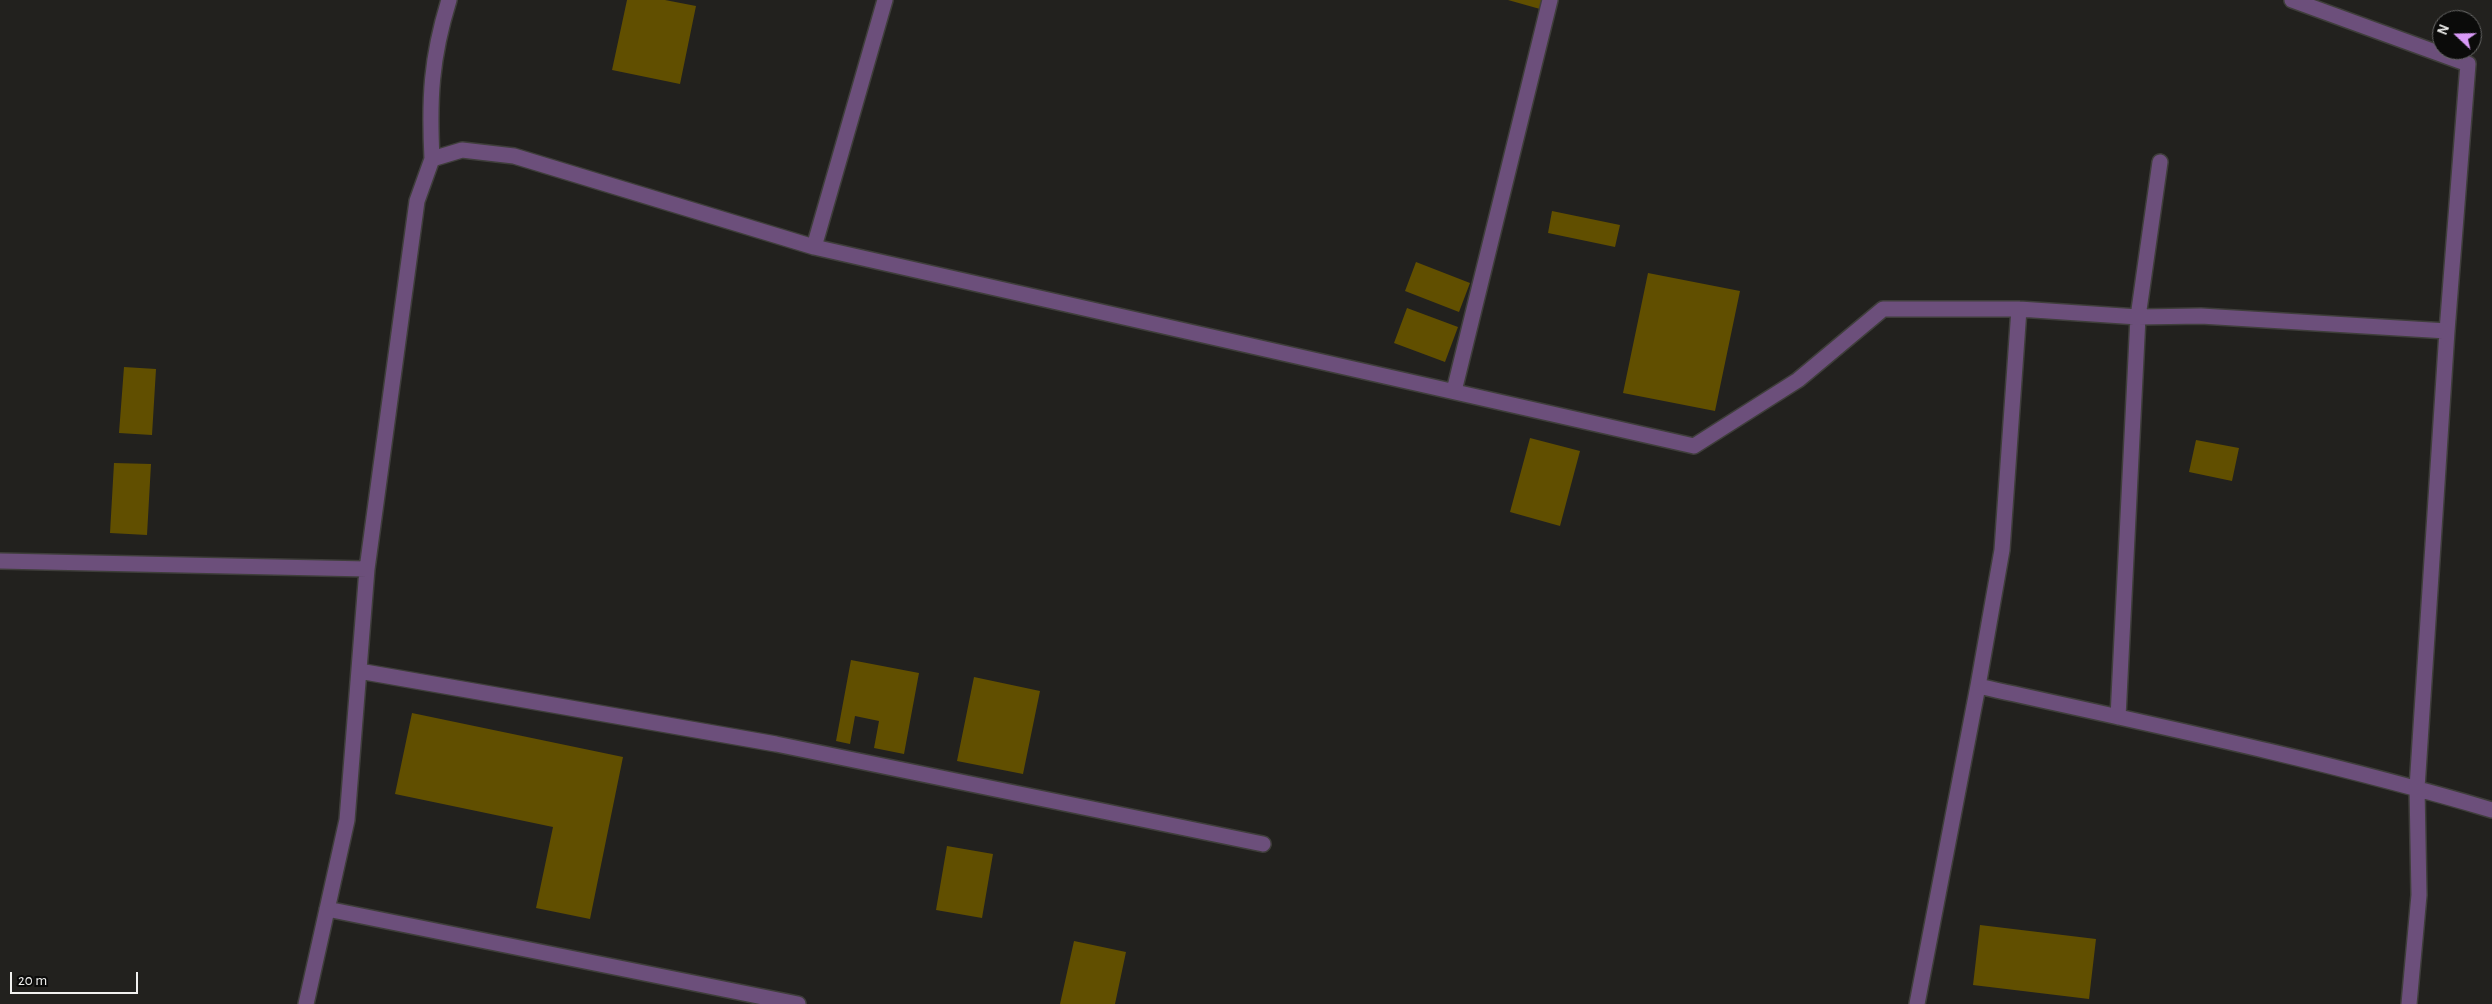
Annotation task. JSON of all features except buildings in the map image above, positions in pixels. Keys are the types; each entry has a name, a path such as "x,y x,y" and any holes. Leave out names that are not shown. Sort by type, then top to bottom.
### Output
{"street":[{"path":"306,1004 347,820 367,569 417,201 432,159 430,105 432,65 438,33 449,0"},
{"path":"814,247 885,0"},
{"path":"1454,391 1550,0"},
{"path":"2292,0 2468,64 2447,331 2417,788 2419,895 2409,1004"},
{"path":"432,159 462,150 514,156 814,247 1694,446 1798,380 1883,310 2019,309 2138,317 2201,316 2447,331"},
{"path":"2118,717 2138,317 2160,162"},
{"path":"1917,1004 2002,550 2019,309"},
{"path":"0,561 367,569"},
{"path":"359,671 776,744 1263,844"},
{"path":"1978,686 2417,788 2492,810"},
{"path":"328,909 798,1004"}]}
